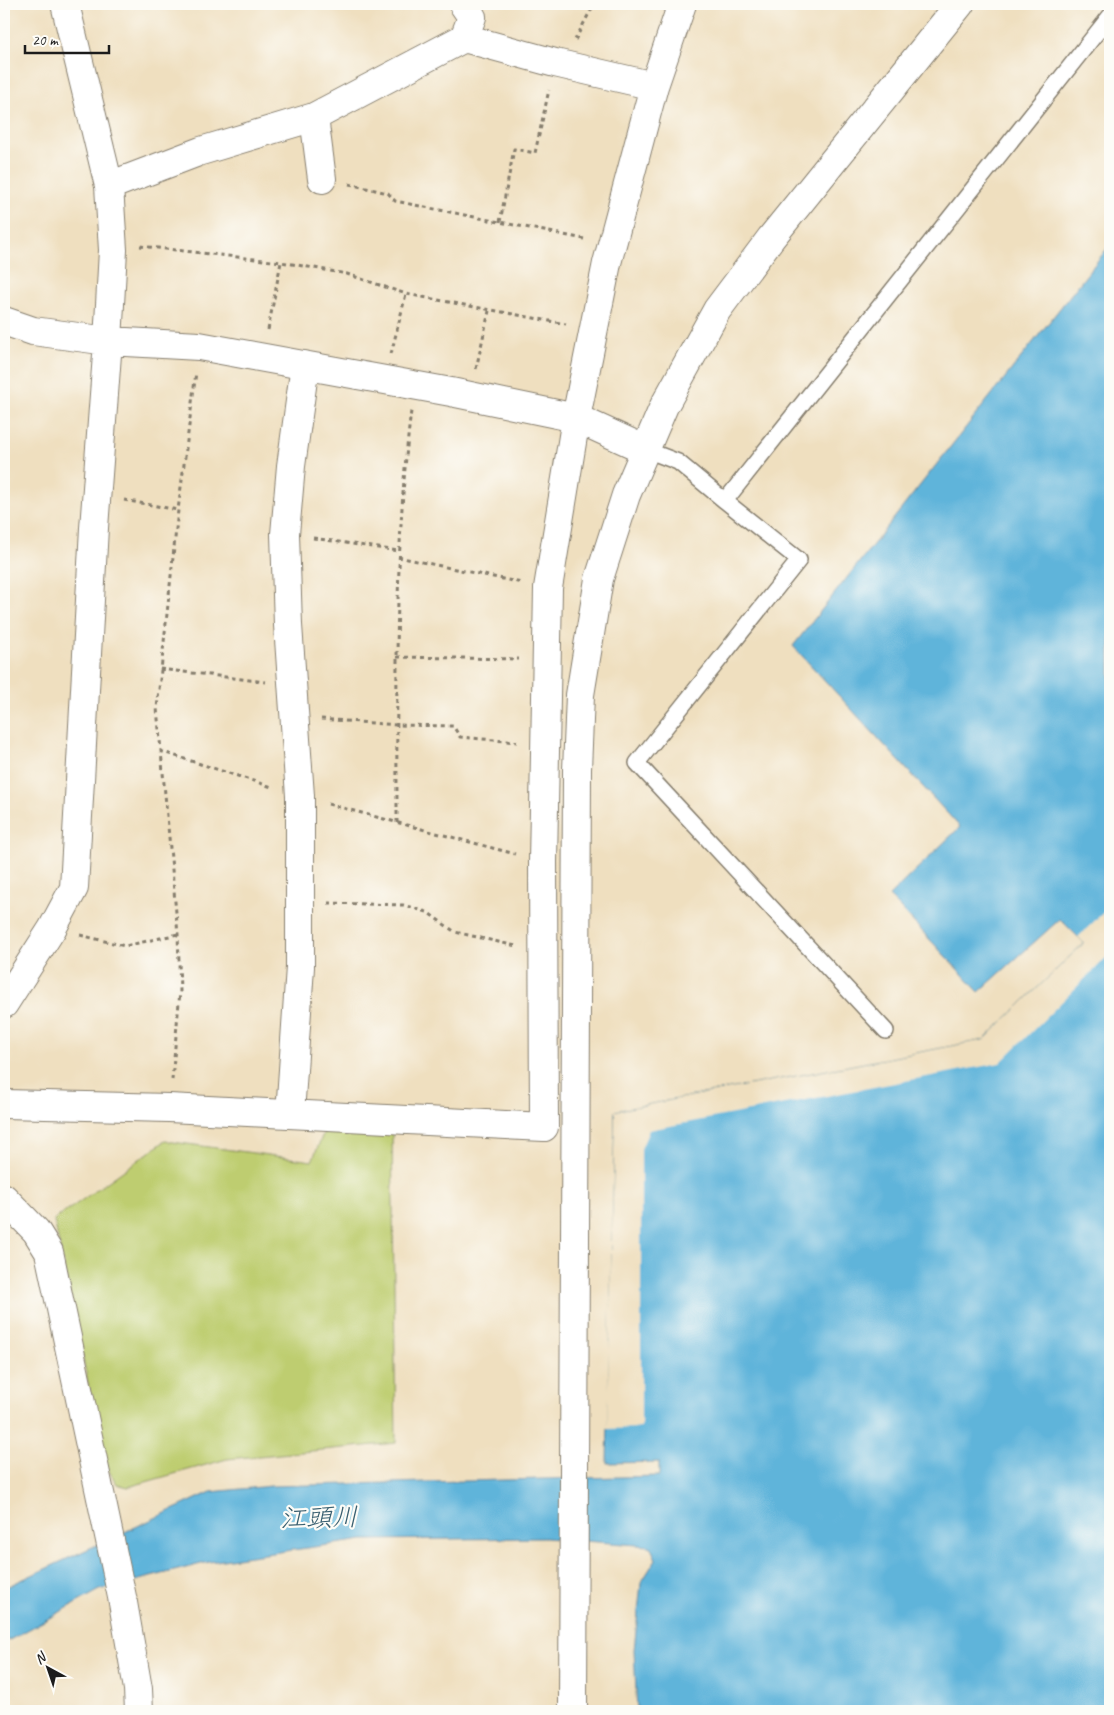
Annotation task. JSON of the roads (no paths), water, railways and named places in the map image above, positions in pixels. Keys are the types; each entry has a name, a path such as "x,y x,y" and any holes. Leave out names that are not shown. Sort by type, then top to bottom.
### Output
{"street":[{"path":"4,1004 52,929 74,888 96,494 108,341 113,250 109,186 65,4"},
{"path":"109,186 201,150 314,117 464,38 472,17 463,4"},
{"path":"4,1104 169,1108 544,1127 544,862 548,588 576,418 612,244 654,86 682,4"},
{"path":"573,1711 572,1550 577,770 580,695 599,579 626,495 644,449 664,406 717,310 771,238 960,4"},
{"path":"464,38 555,63 654,86"},
{"path":"314,117 322,179"},
{"path":"4,321 33,331 108,341 199,346 470,396 576,418 644,449"},
{"path":"290,1114 300,967 300,796 296,717 288,625 285,534 291,466 305,365"},
{"path":"4,1198 36,1231 49,1252 122,1597 138,1689 139,1711"}],"lane":[{"path":"724,501 1110,16"},
{"path":"644,449 678,462 799,560 637,763 886,1031"}],"water":[{"name":"江頭川","path":"1110,245 1110,1711 637,1711 634,1650 641,1583 656,1559 650,1546 545,1538 363,1540 209,1562 100,1590 4,1643 4,1588 211,1492 271,1486 659,1476 659,1462 607,1463 615,1111 984,1040 1084,943 1060,919 979,992 889,896 960,827 793,646"}]}
